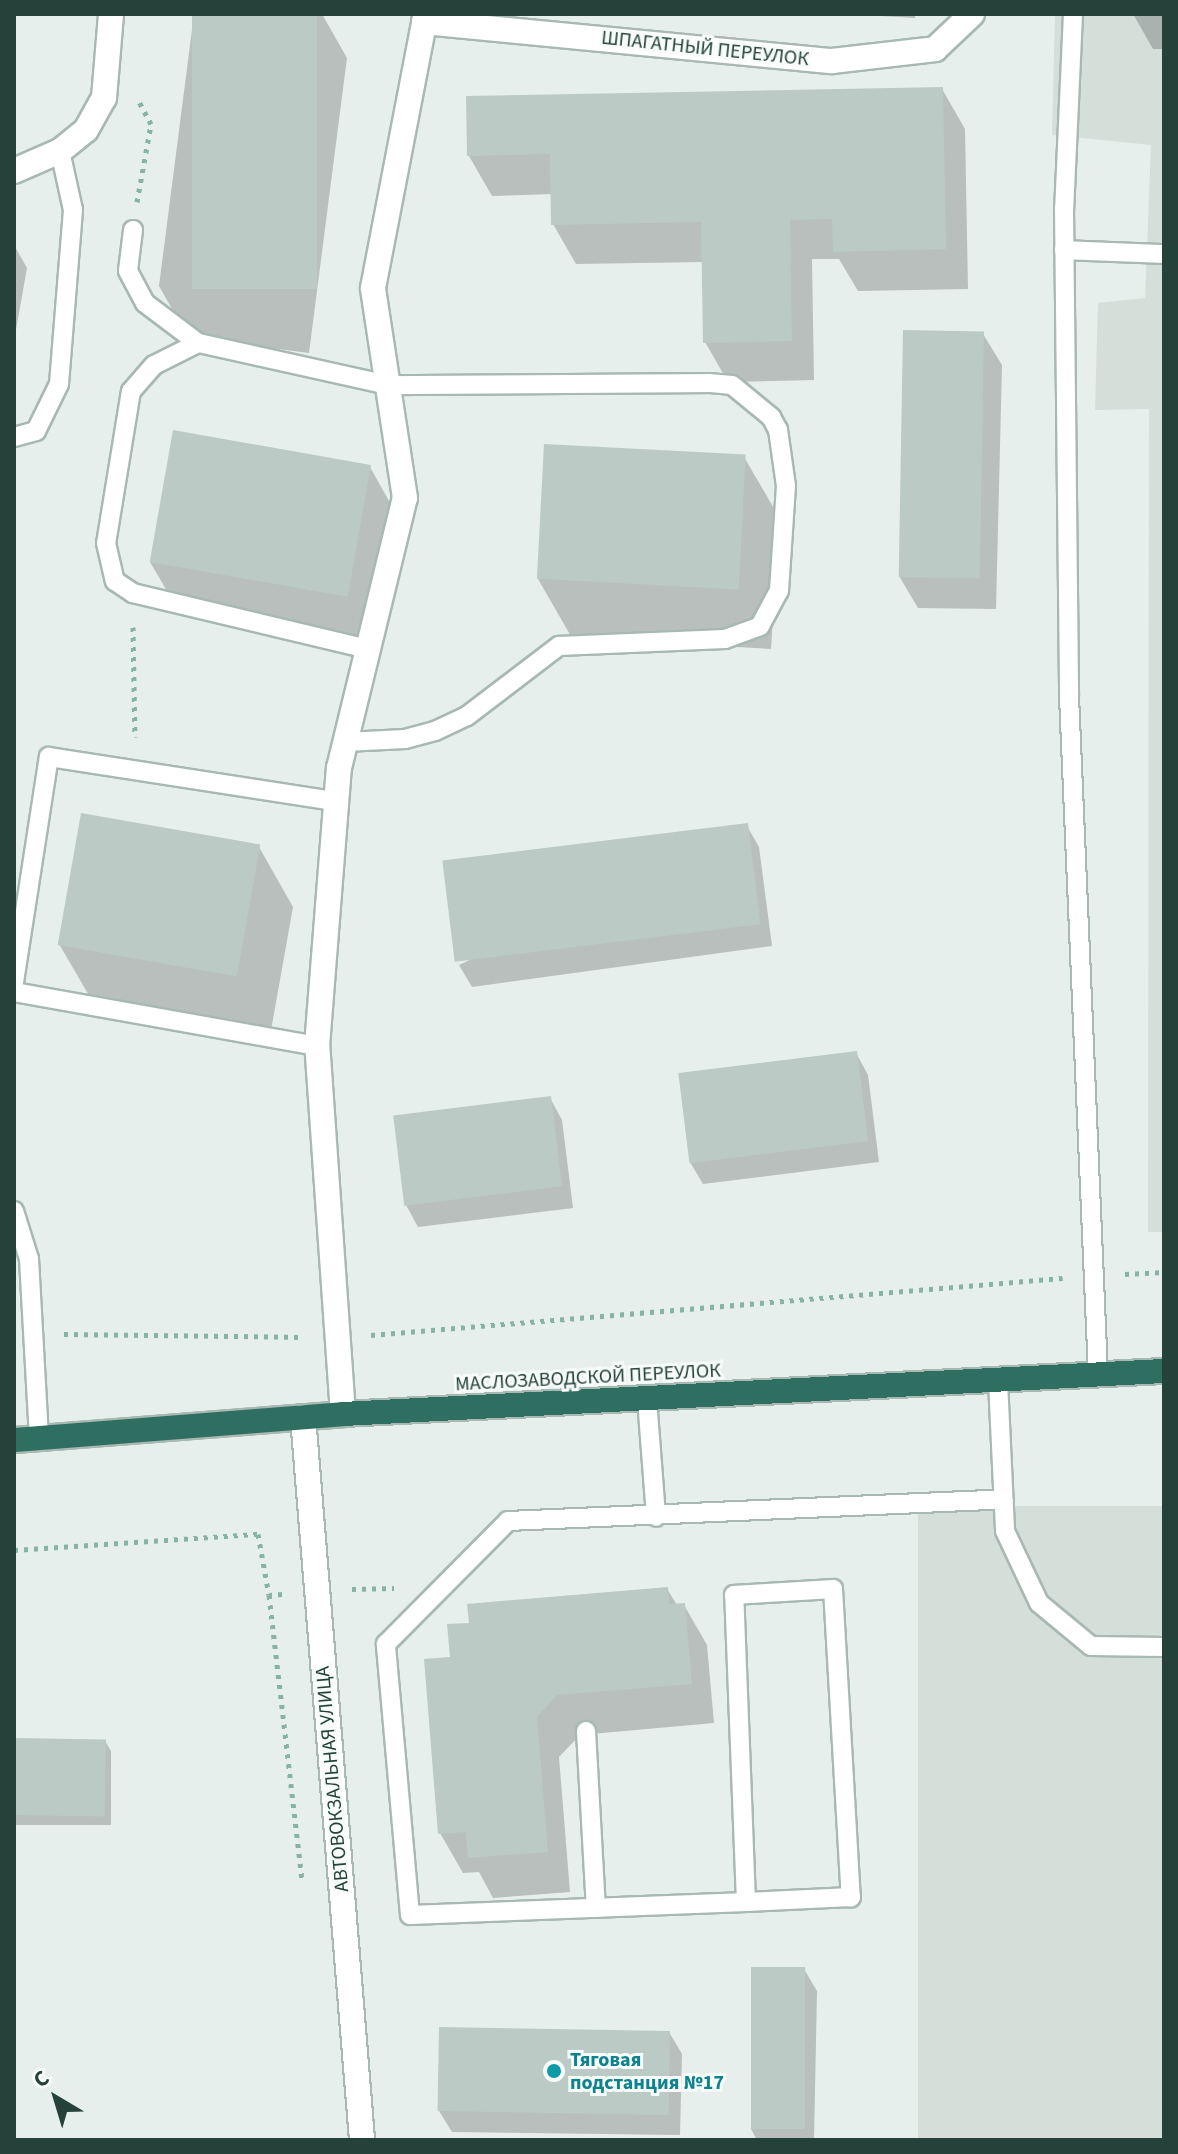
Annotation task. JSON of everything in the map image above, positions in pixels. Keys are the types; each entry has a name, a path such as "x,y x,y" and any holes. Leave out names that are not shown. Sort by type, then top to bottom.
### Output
{"highway":[{"name":"МАСЛОЗАВОДСКОЙ ПЕРЕУЛОК","path":"14,1440 343,1414 1164,1371"}],"street":[{"path":"14,171 60,151 86,130 104,98 111,14"},
{"name":"ШПАГАТНЫЙ ПЕРЕУЛОК","path":"425,18 832,61 935,49 972,14"},
{"path":"343,1414 340,1337 317,1046 334,801 345,742 405,498 373,288 425,18"},
{"name":"АВТОВОКЗАЛЬНАЯ УЛИЦА","path":"303,1417 362,2140"}],"lane":[{"path":"1073,14 1064,250 1069,696 1098,1374"},
{"path":"14,437 36,431 59,384 73,210 60,151"},
{"path":"133,230 128,271 145,303 198,343 388,385 732,385 754,400 778,430 786,486 779,591 760,626 725,639 559,646 467,716 435,731 405,739 345,742"},
{"path":"1064,250 1164,254"},
{"path":"198,343 154,365 131,391 106,543 115,581 133,593 368,649"},
{"path":"14,982 49,757 334,801"},
{"path":"14,992 317,1046"},
{"path":"14,1211 29,1259 39,1438"},
{"path":"14,1331 34,1331"},
{"path":"998,1381 1005,1531 1039,1603 1091,1646 1164,1647"},
{"path":"647,1399 656,1517"},
{"path":"746,1902 734,1595 833,1589 851,1897 746,1902 410,1915 386,1644 508,1521 656,1517 1004,1499"},
{"path":"586,1731 596,1908"}],"path":[{"path":"104,98 142,102 151,124 142,173"},
{"path":"133,593 136,770"},
{"path":"34,1331 125,1338 340,1337 1093,1275 1164,1272"},
{"path":"14,1550 258,1534 269,1595"}],"shaded area":[{"path":"1055,14 1164,14 1164,1232 1148,1232 1149,409 1095,410 1098,303 1145,298 1151,145 1052,135"},
{"path":"918,1506 1164,1506 1164,2140 918,2140"}],"building":[{"path":"192,14 317,14 317,289 192,289"},
{"path":"943,87 946,249 833,252 832,219 790,220 792,341 703,343 701,222 551,225 550,154 467,156 466,96"},
{"path":"903,330 984,331 980,578 899,577"},
{"path":"173,430 371,465 348,597 150,562"},
{"path":"544,444 746,455 739,589 537,579"},
{"path":"81,813 260,845 237,977 58,945"},
{"path":"748,823 760,924 455,962 442,861"},
{"path":"857,1051 868,1141 689,1163 678,1073"},
{"path":"551,1096 562,1186 404,1206 393,1115"},
{"path":"668,1587 669,1604 685,1603 692,1684 557,1695 537,1717 548,1852 468,1858 466,1832 438,1834 424,1659 450,1657 447,1624 469,1623 467,1604"},
{"path":"14,1738 106,1740 105,1817 14,1815"},
{"path":"751,1967 805,1967 805,2129 751,2129"},
{"name":"Тяговая подстанция №17","path":"439,2027 670,2031 668,2115 438,2111"}],"place":[{"name":"Тяговая подстанция №17","path":"554,2071"}]}
